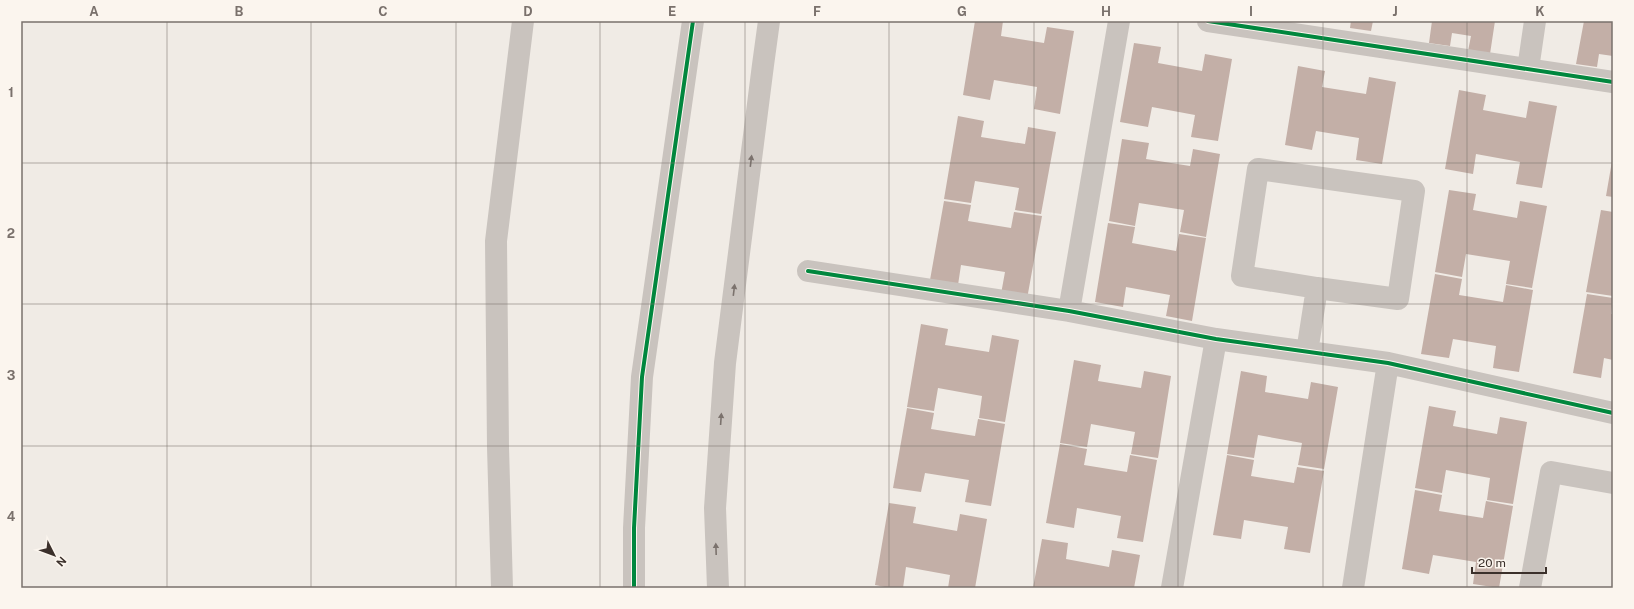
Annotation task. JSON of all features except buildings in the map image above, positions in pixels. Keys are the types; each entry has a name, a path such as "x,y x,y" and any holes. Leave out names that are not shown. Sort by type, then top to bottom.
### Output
{"street":[{"path":"502,588 498,447 496,241 523,21"},
{"path":"634,588 634,528 642,377 692,21"},
{"path":"718,588 715,508 725,363 762,65 769,21"},
{"path":"1069,310 1120,21"},
{"path":"1208,21 1613,82"},
{"path":"1528,69 1535,21"},
{"path":"1258,169 1414,191 1398,299 1317,288 1242,276 1258,169"},
{"path":"808,270 1069,310 1216,339 1388,363 1613,413"},
{"path":"1307,352 1317,288"},
{"path":"1172,588 1216,339"},
{"path":"1353,588 1388,363"},
{"path":"1530,588 1551,472 1613,483"}],"cycle path":[{"path":"634,588 634,528 642,377 693,21"},
{"path":"1208,21 1613,82"},
{"path":"808,271 1069,311 1216,339 1388,363 1613,413"}]}
